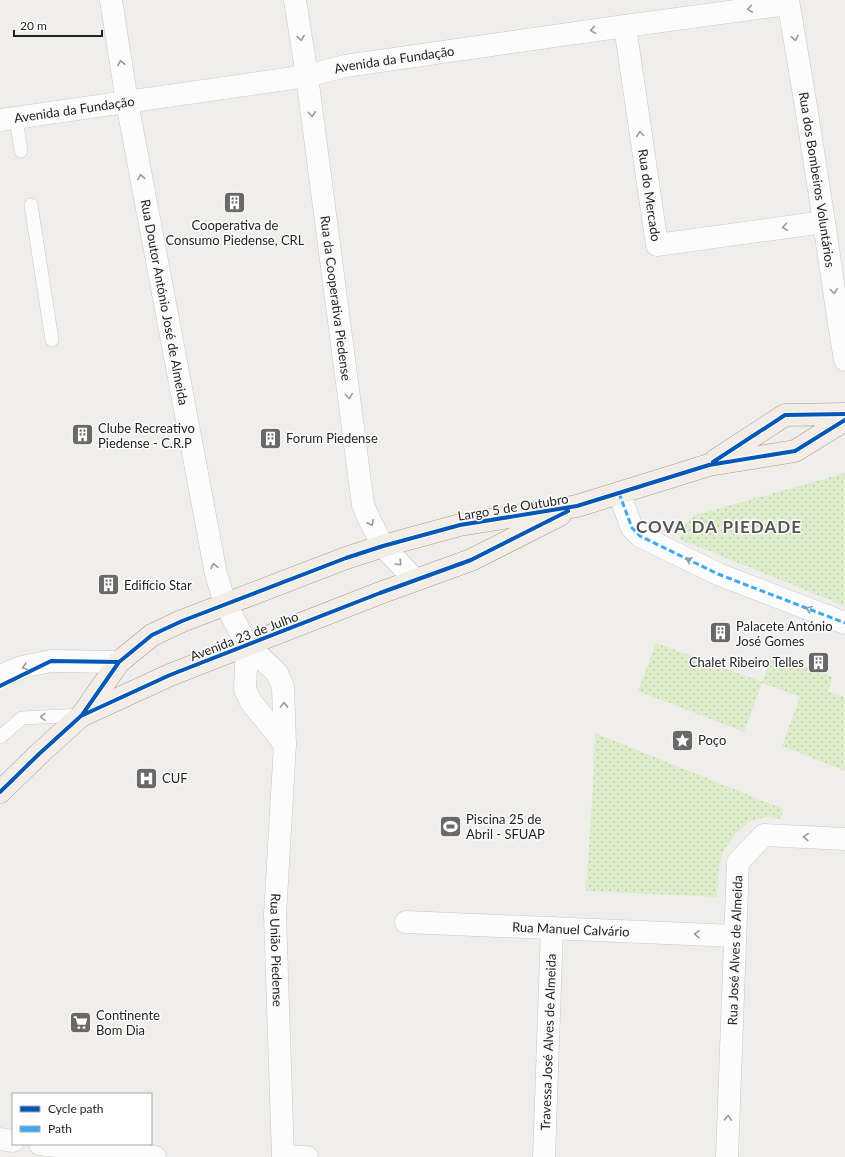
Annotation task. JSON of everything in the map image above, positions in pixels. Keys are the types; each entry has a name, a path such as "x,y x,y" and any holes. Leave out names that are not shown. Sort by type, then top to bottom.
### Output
{"main road":[{"name":"Largo 5 de Outubro","path":"709,465 785,415 845,414"},
{"name":"Largo 5 de Outubro","path":"383,546 460,525 577,506 709,465 795,451 845,420"},
{"name":"Largo 5 de Outubro","path":"415,580 471,560 577,506"},
{"name":"Avenida 23 de Julho","path":"0,792 82,715 119,662 152,635 225,604 346,558 383,546"},
{"name":"Avenida 23 de Julho","path":"82,715 170,675 415,580"}],"street":[{"name":"Rua Doutor António José de Almeida","path":"111,0 127,102 216,574 225,604 247,645"},
{"name":"Rua da Cooperativa Piedense","path":"295,0 308,76 363,505 383,546 415,580"},
{"name":"Avenida da Fundação","path":"8,119 308,76 345,66 788,2"},
{"name":"Rua dos Bombeiros Voluntários","path":"788,2 802,79 836,312 845,360"},
{"name":"Rua do Mercado","path":"625,26 657,245 824,222"},
{"path":"619,493 632,528 640,536 718,574 845,623"},
{"path":"247,645 245,689 251,702 285,744"},
{"name":"Rua União Piedense","path":"247,645 277,673 283,687 285,744 275,915 283,1157"},
{"path":"0,676 22,667 51,661 119,662"},
{"name":"Rua José Alves de Almeida","path":"727,1157 738,862 764,835 845,839"},
{"name":"Rua Manuel Calvário","path":"406,922 736,936"},
{"name":"Travessa José Alves de Almeida","path":"544,1157 552,928"},
{"path":"0,1139 12,1141"},
{"path":"49,1145 155,1157"},
{"path":"283,1157 307,1157"}],"lane":[{"path":"8,119 21,151"},
{"path":"31,205 52,340"},
{"path":"0,737 22,718 82,715"}],"green space":[{"path":"845,473 845,606 679,539 685,524 696,515"},
{"path":"656,643 762,682 773,654 833,677 828,691 845,697 845,771 782,746 800,697 762,683 744,732 638,691"},
{"path":"595,733 783,809 781,819 767,817 750,821 734,835 722,854 718,874 717,897 586,891"}],"marked path":[{"path":"619,493 632,528 640,536 718,574 845,623"}],"cycle path":[{"path":"713,462 785,415 845,414"},
{"path":"0,792 82,715 119,662 152,635 182,621 346,558 383,546 460,525 577,506 709,465 795,451 845,420"},
{"path":"83,715 170,675 380,593 471,560 568,511"},
{"path":"0,686 51,661 119,662"}],"place":[{"name":"Cooperativa de Consumo Piedense, CRL","path":"235,203"},
{"name":"Clube Recreativo Piedense - C.R.P","path":"82,435"},
{"name":"Forum Piedense","path":"271,438"},
{"name":"Edifício Star","path":"109,585"},
{"name":"Palacete António José Gomes","path":"720,633"},
{"name":"Chalet Ribeiro Telles","path":"819,662"},
{"name":"Poço","path":"683,740"},
{"name":"CUF","path":"146,778"},
{"name":"Piscina 25 de Abril - SFUAP","path":"451,826"},
{"name":"Continente Bom Dia","path":"80,1022"}],"district":[{"name":"COVA DA PIEDADE","path":"719,526"}]}
